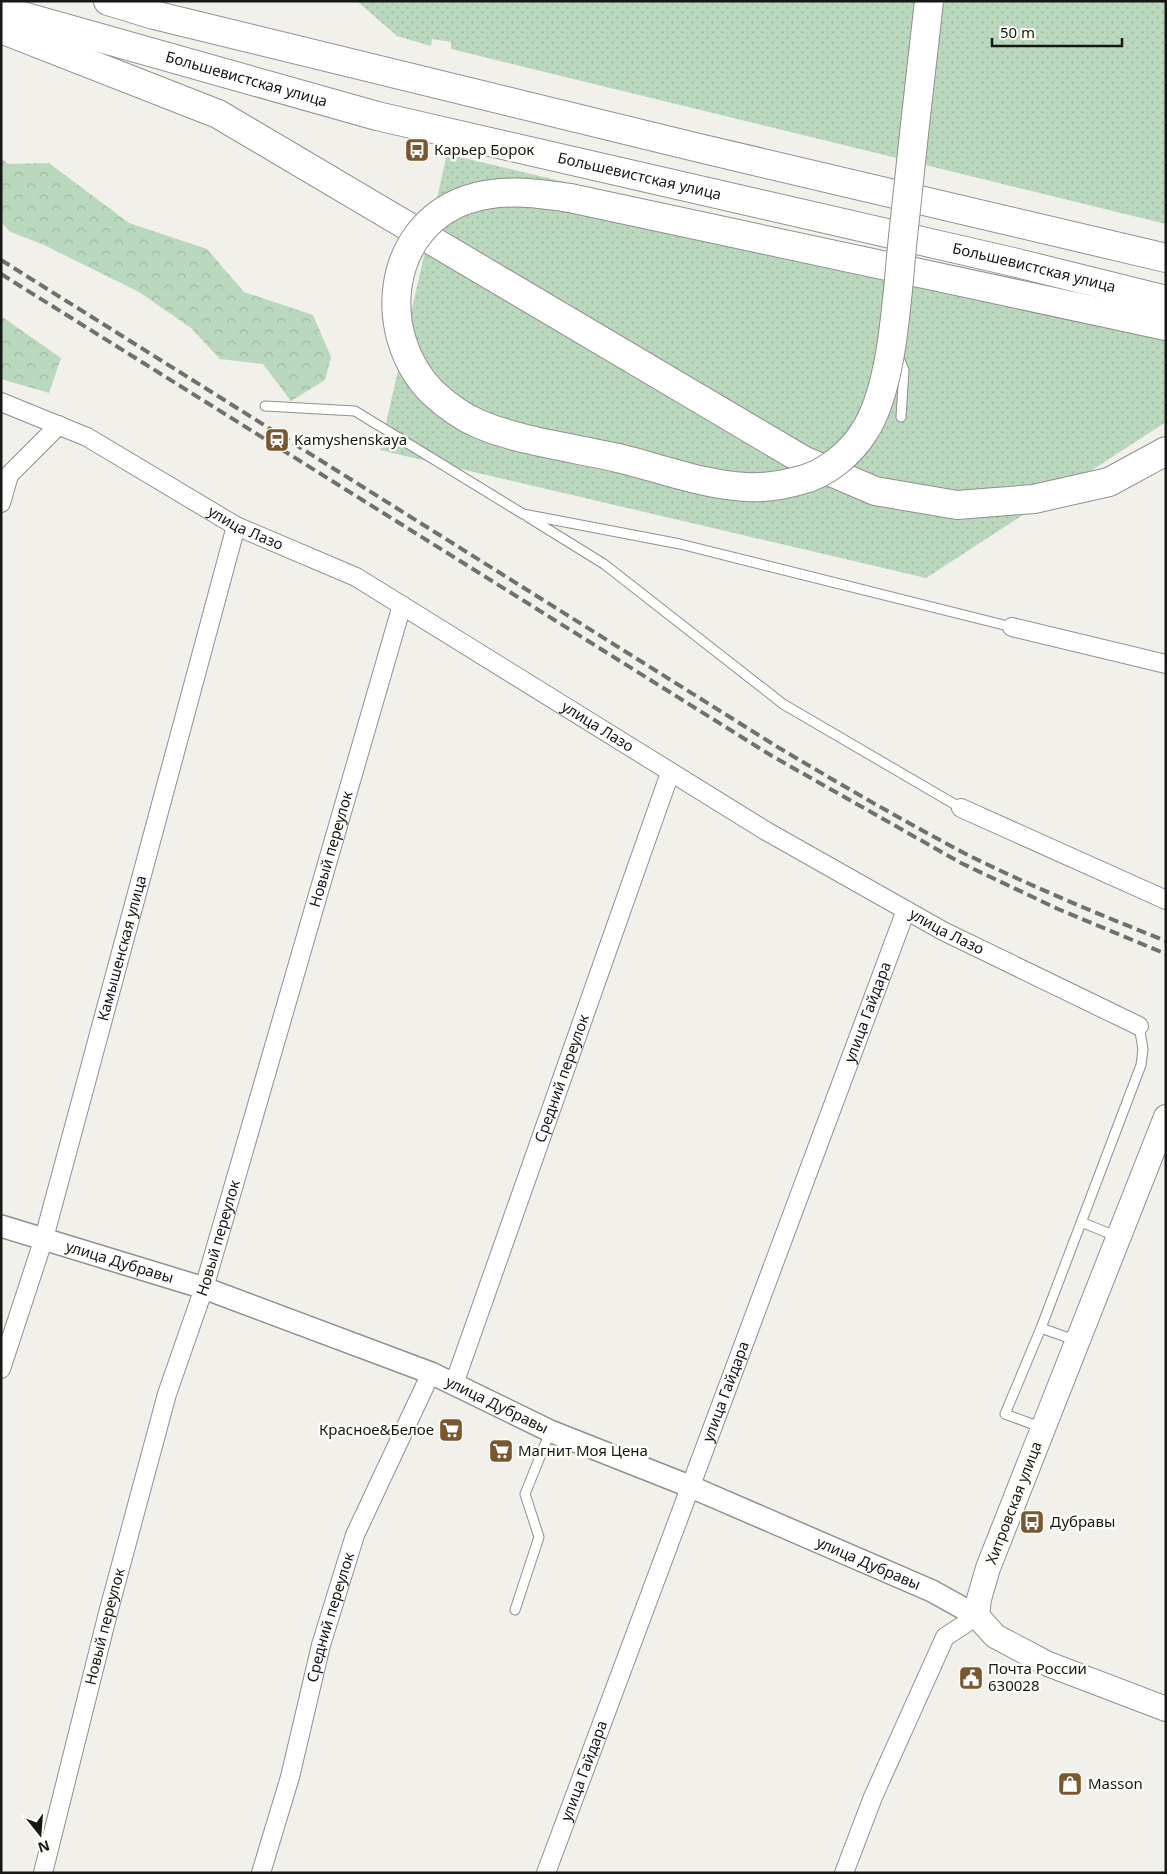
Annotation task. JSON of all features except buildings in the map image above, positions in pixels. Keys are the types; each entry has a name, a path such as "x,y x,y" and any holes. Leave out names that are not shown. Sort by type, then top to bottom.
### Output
{"highway":[{"path":"108,1 154,15 695,147 1166,258"},
{"path":"929,1 892,339 879,402 865,431 852,447 830,468 804,480 746,487 696,479 532,439 479,424 454,410 431,391 413,364 401,339 395,315 396,287 402,262 420,233 443,211 465,201 490,194 522,192 570,198 1166,326"},
{"name":"Большевистская улица","path":"1,10 377,116 1013,262 1166,300"},
{"path":"1,30 218,114 802,460 875,491 957,505 1034,499 1109,482 1166,451"}],"main road":[{"name":"Хитровская улица","path":"977,1616 979,1599 988,1568 1118,1237 1160,1150 1166,1117"},
{"name":"улица Дубравы","path":"977,1616 995,1636 1048,1664 1166,1709"}],"street":[{"name":"улица Лазо","path":"1,402 87,437 236,526 356,577 766,831 943,931 1139,1026"},
{"path":"1,503 9,475 59,425"},
{"name":"Камышенская улица","path":"1,1369 44,1238 236,526"},
{"name":"Новый переулок","path":"43,1873 108,1613 167,1394 204,1288 402,605"},
{"path":"1012,627 1166,664"},
{"name":"Средний переулок","path":"454,1384 670,773"},
{"path":"961,808 1165,897"},
{"name":"улица Гайдара","path":"546,1873 689,1486 906,910"},
{"name":"улица Дубравы","path":"1,1226 204,1288 431,1373 550,1431 689,1486 932,1591 977,1616"},
{"name":"Средний переулок","path":"261,1873 290,1777 321,1645 355,1535 431,1373"},
{"path":"844,1873 873,1797 945,1637 977,1616"}],"lane":[{"path":"892,339 904,370 901,417"},
{"path":"265,406 354,410 604,564 784,704 961,808"},
{"path":"524,514 680,544 1012,627"},
{"path":"1043,1428 1005,1414 1041,1328 1140,1065 1143,1049 1139,1026"},
{"path":"1082,1222 1118,1237"},
{"path":"1041,1328 1077,1342"},
{"path":"515,1610 539,1537 525,1494 550,1431"}],"green space":[{"path":"357,1 1166,1 1166,224 451,49 451,42 432,39 431,46 397,36"},
{"path":"447,154 1166,325 1166,422 926,578 380,450"},
{"path":"1,158 8,164 49,163 129,223 207,249 244,292 313,315 331,357 325,380 291,401 263,364 220,359 191,328 139,292 44,245 11,232 1,222"},
{"path":"1,316 61,358 49,393 1,379"}],"railway":[{"path":"1,260 823,774 964,853 1064,899 1166,941"},
{"path":"1,274 772,756 961,863 1058,909 1166,954"}],"place":[{"name":"Карьер Борок","path":"417,150"},
{"name":"Kamyshenskaya","path":"277,440"},
{"name":"Красное&Белое","path":"451,1430"},
{"name":"Магнит Моя Цена","path":"501,1451"},
{"name":"Дубравы","path":"1032,1522"},
{"name":"Почта России 630028","path":"971,1678"},
{"name":"Masson","path":"1070,1784"}]}
